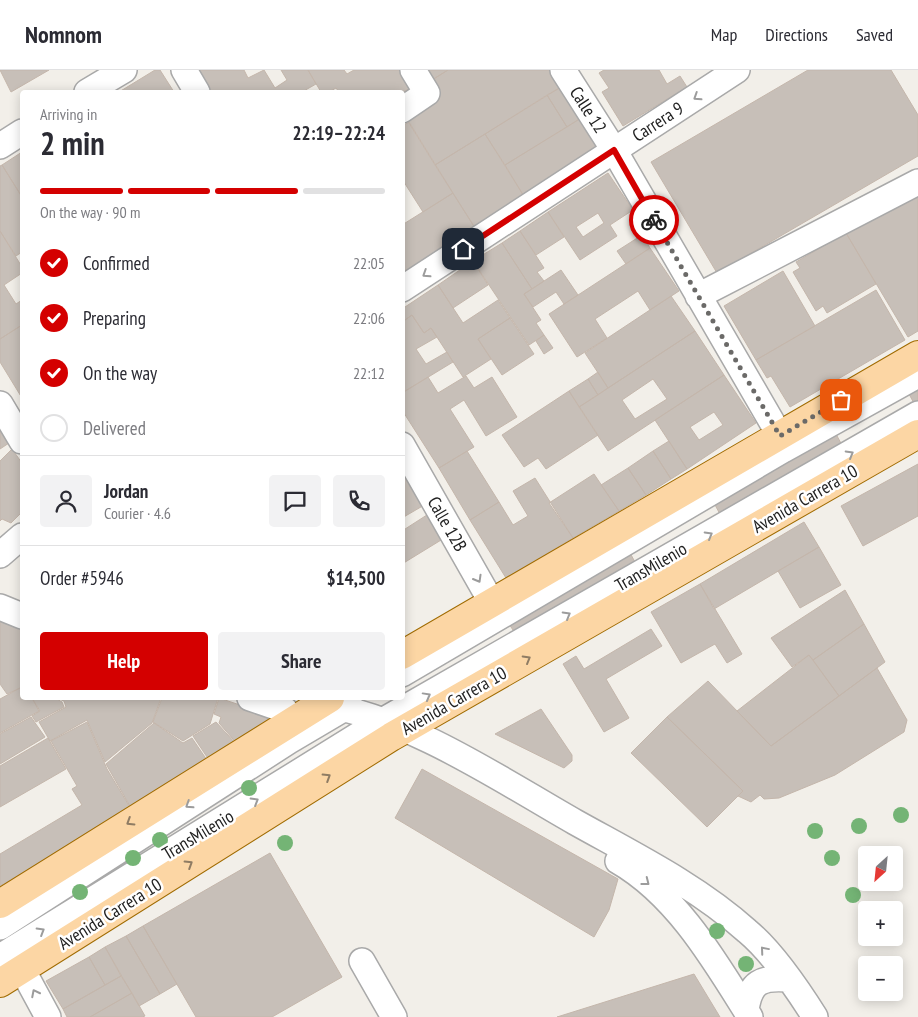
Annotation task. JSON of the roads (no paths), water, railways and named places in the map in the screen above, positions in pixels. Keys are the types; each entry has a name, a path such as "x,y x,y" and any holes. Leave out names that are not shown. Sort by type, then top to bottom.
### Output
{"main road":[{"path":"405,653 918,355"},
{"name":"Avenida Carrera 10","path":"7,969 387,729 918,434"},
{"path":"0,904 326,704"}],"street":[{"path":"90,90 124,70"},
{"path":"184,70 196,90"},
{"path":"405,108 428,93 413,70"},
{"name":"Calle 12","path":"563,70 614,150 780,436"},
{"name":"Carrera 9","path":"405,287 737,70"},
{"path":"0,146 20,133"},
{"path":"698,296 918,182"},
{"name":"TransMilenio","path":"405,672 783,450 918,374"},
{"path":"0,404 20,438"},
{"name":"TransMilenio","path":"387,729 918,414"},
{"name":"Calle 12B","path":"405,450 492,603"},
{"path":"0,589 20,597"},
{"path":"0,607 20,615"},
{"path":"275,700 326,704 461,757 698,893 748,931 788,979 815,1017"},
{"name":"TransMilenio","path":"0,927 281,746 326,704"},
{"path":"387,729 622,864 663,896 725,977 748,1014"},
{"path":"362,961 394,1017"},
{"path":"7,969 48,1017"},
{"path":"748,1014 748,1000 757,984 764,979 788,979"}]}
